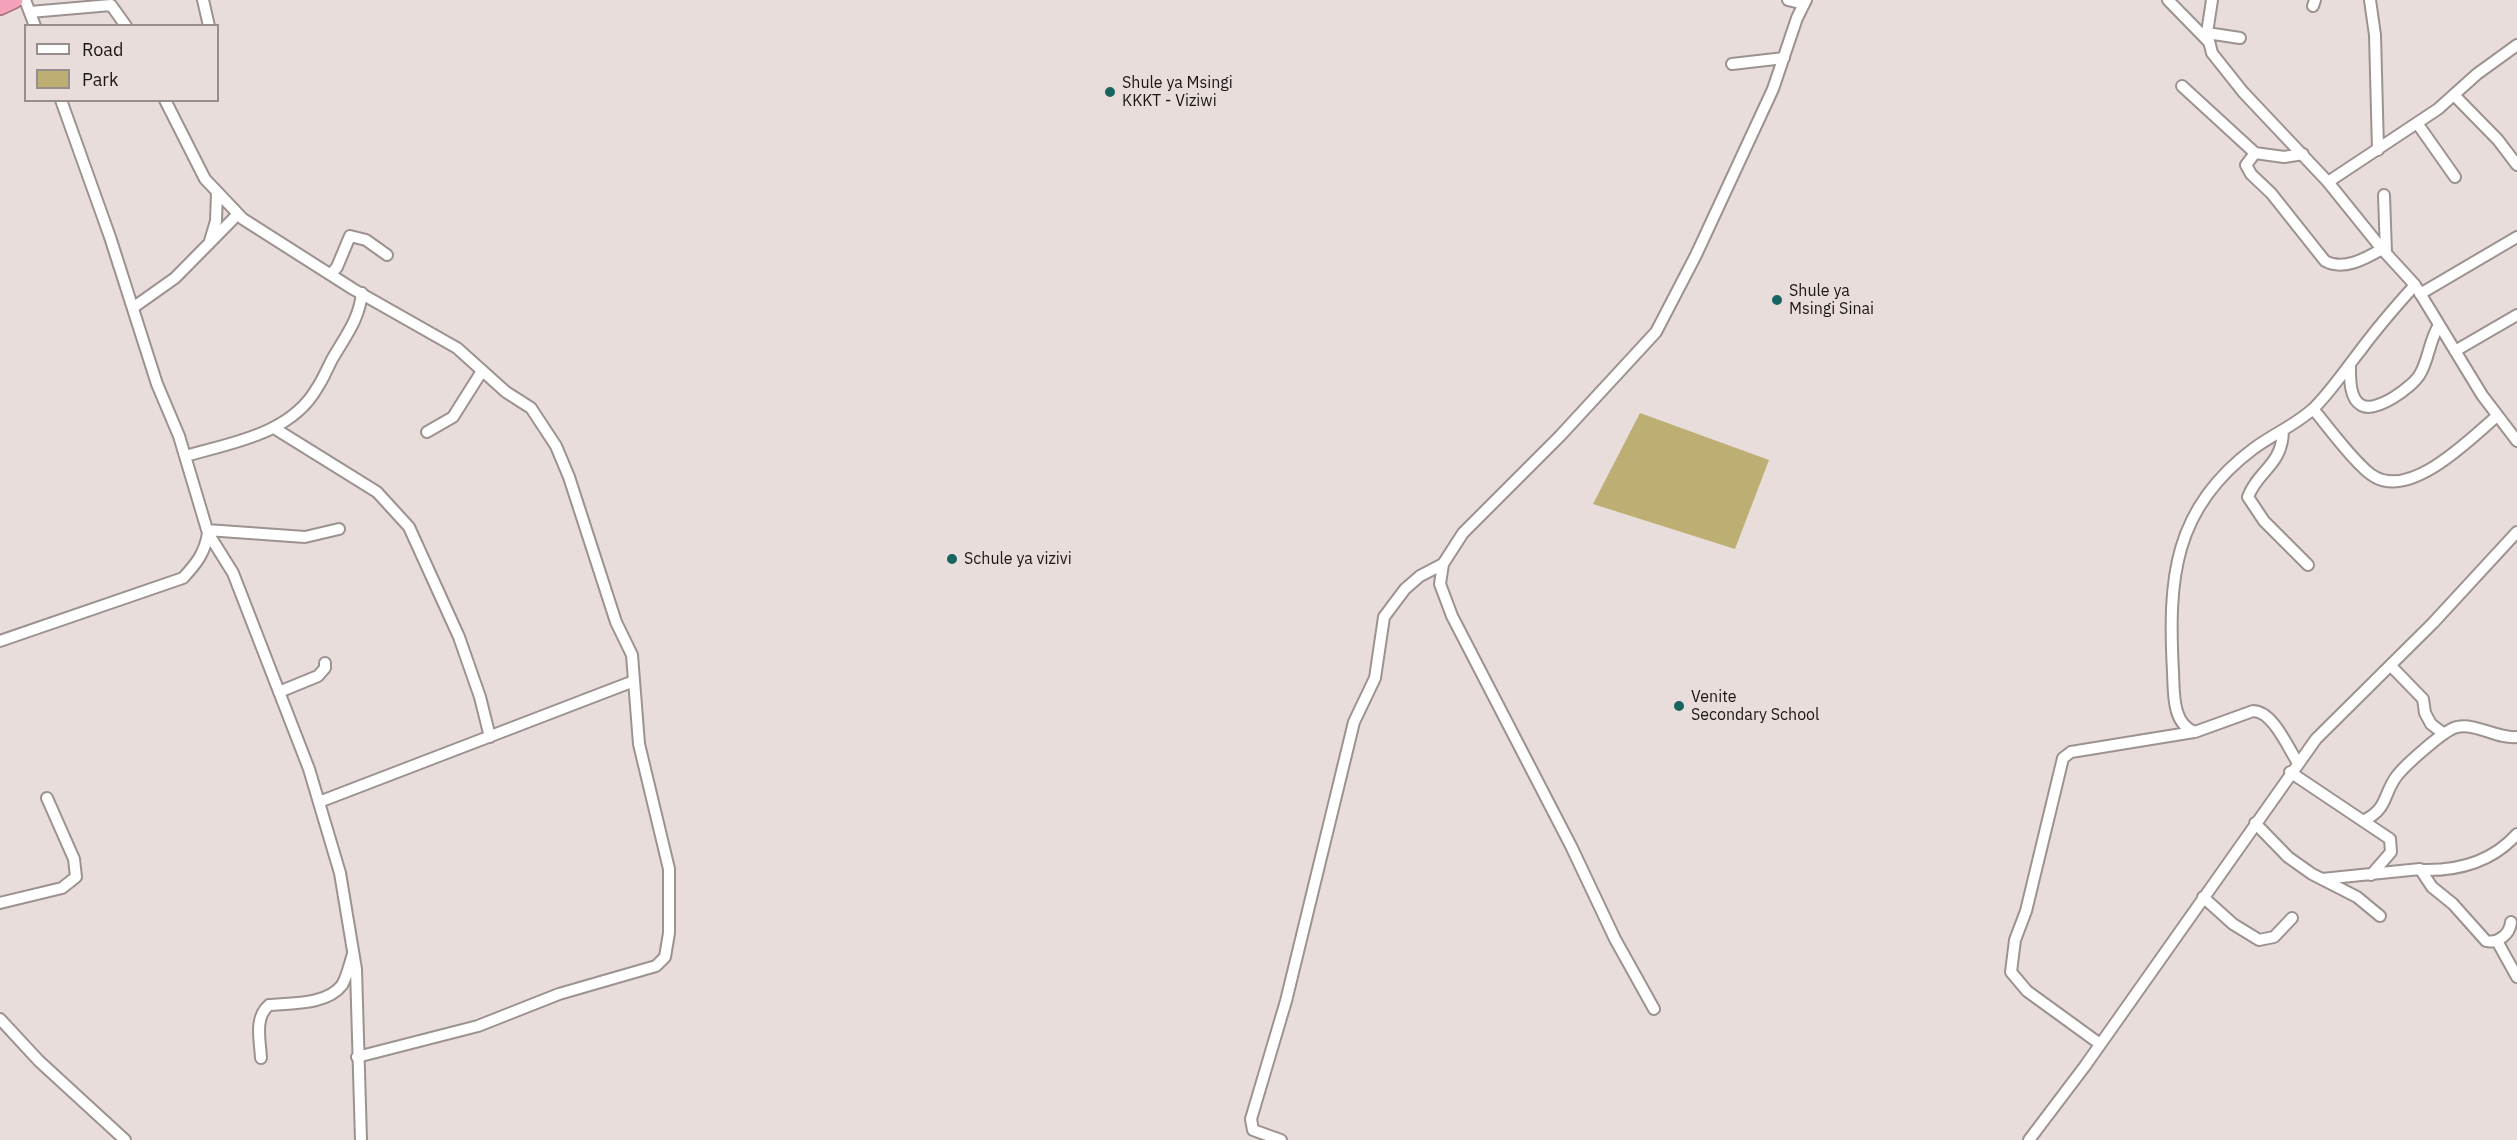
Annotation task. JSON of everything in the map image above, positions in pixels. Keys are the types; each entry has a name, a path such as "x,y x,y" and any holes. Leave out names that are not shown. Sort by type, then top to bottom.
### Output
{"highway":[{"path":"0,7 15,0"}],"street":[{"path":"25,0 33,24"},
{"path":"203,0 209,24"},
{"path":"1654,1009 1615,939 1576,855 1452,616 1440,584 1443,564 1463,533 1560,436 1656,332 1701,244 1773,89 1797,18 1805,2 1788,0"},
{"path":"2168,0 2208,37 2240,38"},
{"path":"2212,0 2208,37 2212,53 2229,75 2328,182 2418,289 2497,416 2517,441"},
{"path":"2370,0 2375,35 2378,150"},
{"path":"30,12 111,5 125,24"},
{"path":"2328,182 2417,123 2517,45"},
{"path":"1732,64 1784,58"},
{"path":"2182,86 2255,153 2284,157 2303,154"},
{"path":"2454,95 2498,140 2517,165"},
{"path":"62,102 134,307 157,384 185,456 208,532 233,573 309,769 340,873 354,953 361,1140"},
{"path":"166,102 205,179 238,214 362,293 457,348 482,371 531,408 556,446 569,477 616,622 632,655 639,744 669,869 669,933 666,957 656,966 559,994 478,1026 357,1057"},
{"path":"2417,123 2455,177"},
{"path":"2255,153 2246,165 2251,174 2271,193 2325,261 2332,265 2348,264 2384,251"},
{"path":"210,241 216,221 217,192"},
{"path":"2384,195 2384,251"},
{"path":"134,307 175,278 238,214"},
{"path":"331,274 337,267 351,236 366,240 387,255"},
{"path":"2195,732 2186,729 2181,723 2175,704 2171,623 2176,560 2181,543 2211,488 2255,447 2283,431 2313,409 2418,289 2517,237"},
{"path":"185,456 274,428 300,410 317,389 354,326 362,293"},
{"path":"2455,351 2517,315"},
{"path":"2350,365 2353,391 2360,405 2369,407 2383,403 2407,388 2420,374 2432,338 2439,325"},
{"path":"427,432 453,417 482,371"},
{"path":"2313,409 2366,470 2382,481 2391,482 2426,471 2442,463 2497,416"},
{"path":"274,428 377,492 410,527 459,637 480,697 490,737"},
{"path":"2283,431 2278,458 2251,489 2248,497 2264,521 2308,565"},
{"path":"208,532 305,537 339,529"},
{"path":"0,641 183,578 198,562 206,548 208,532"},
{"path":"2030,1140 2290,772 2316,739 2391,666 2486,568 2517,532"},
{"path":"1281,1140 1253,1130 1251,1119 1286,1001 1354,722 1375,678 1384,617 1405,589 1420,576 1443,564"},
{"path":"279,692 318,676 325,668 325,663"},
{"path":"2391,666 2423,699 2428,719 2444,734"},
{"path":"319,802 634,681"},
{"path":"2100,1044 2026,991 2011,972 2015,940 2026,911 2063,758 2072,752 2195,732 2253,711 2260,711 2268,717 2298,763"},
{"path":"2365,820 2380,811 2396,777 2405,766 2444,734 2458,726 2517,737"},
{"path":"2290,772 2384,832 2392,844 2384,862 2370,876"},
{"path":"0,903 62,888 76,877 74,859 47,798"},
{"path":"2255,824 2288,857 2322,879 2357,897 2380,916"},
{"path":"2322,879 2445,870 2481,861 2500,851 2517,834"},
{"path":"2422,870 2432,887 2453,904 2482,938 2489,942 2497,941 2509,930 2511,922"},
{"path":"2203,897 2233,924 2259,940 2274,937 2292,918"},
{"path":"2497,941 2517,977"},
{"path":"261,1058 259,1024 264,1010 269,1005 323,998 335,992 343,984 354,953"},
{"path":"0,1018 39,1062 125,1140"}],"green space":[{"path":"1640,413 1769,460 1735,549 1593,504"}],"place":[{"name":"Shule ya Msingi KKKT - Viziwi","path":"1110,92"},
{"name":"Shule ya Msingi Sinai","path":"1777,300"},
{"name":"Schule ya vizivi","path":"952,559"},
{"name":"Venite Secondary School","path":"1679,706"}]}
